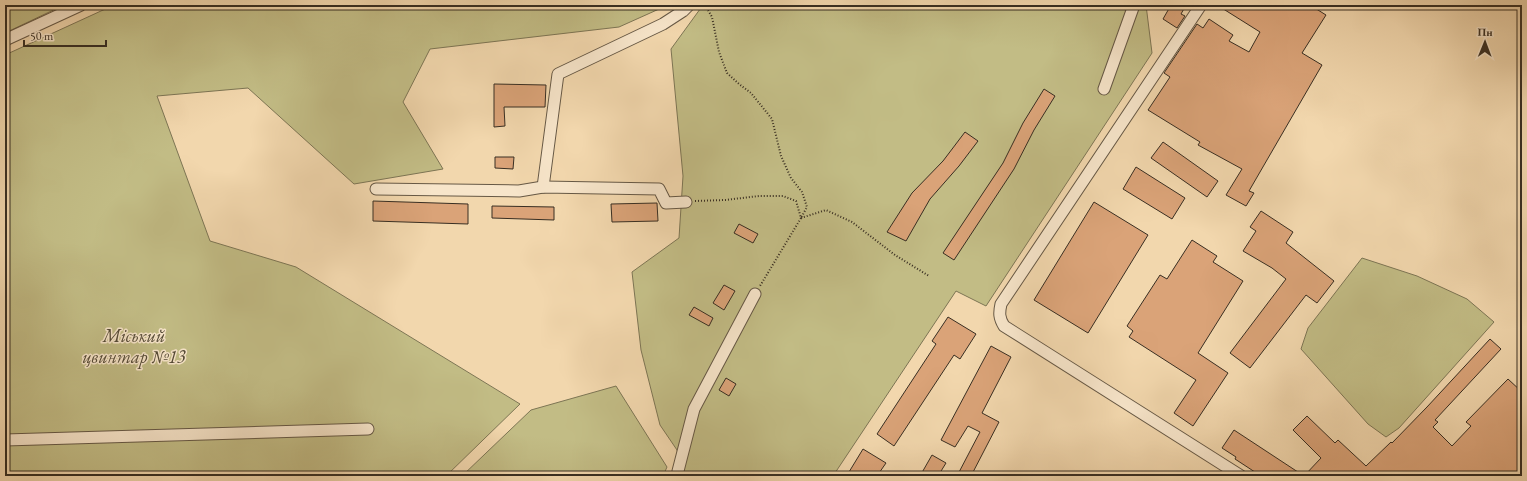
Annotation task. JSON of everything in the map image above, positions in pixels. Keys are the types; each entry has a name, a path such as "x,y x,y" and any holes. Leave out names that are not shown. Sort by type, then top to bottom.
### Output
{"street":[{"path":"5,40 81,5"},
{"path":"543,187 558,74 663,24 683,11 689,5"},
{"path":"1104,89 1134,5"},
{"path":"1202,5 1001,304 999,311 1000,319 1004,326 1241,476"},
{"path":"376,189 519,191 543,187 659,189 666,203 686,202"},
{"path":"679,476 678,471 694,409 755,294"},
{"path":"5,440 368,429"}],"path":[{"path":"705,5 712,17 719,52 727,73 751,93 772,119 781,156 791,178 802,192 807,207 755,294"},
{"path":"686,202 726,200 759,196 783,196 796,201 801,218"},
{"path":"801,218 826,210 852,222 895,255 929,276"}],"green space":[{"path":"5,5 64,5 5,33"},
{"name":"Міський цвинтар №13","path":"114,5 668,5 619,27 430,49 403,102 443,169 354,184 248,88 157,96 210,241 296,267 520,404 446,476 5,476 5,55"},
{"path":"703,5 1146,5 1152,53 986,306 956,291 833,476 683,476 677,450 660,425 641,350 632,272 679,238 683,176 671,49"},
{"path":"1362,258 1417,276 1467,299 1494,322 1399,428 1386,437 1368,424 1301,349 1308,328"},
{"path":"616,386 667,467 663,476 462,476 531,410"}],"building":[{"path":"1171,5 1186,5 1181,14 1185,16 1177,28 1163,19"},
{"path":"1217,5 1310,5 1326,15 1302,53 1322,65 1249,191 1254,193 1246,206 1226,195 1242,169 1198,145 1200,142 1148,110 1170,77 1164,73 1197,24 1203,28 1209,19 1233,35 1229,41 1249,52 1260,32"},
{"path":"494,84 546,85 545,107 504,107 505,126 494,127"},
{"path":"1044,89 1055,96 1034,130 1014,169 954,260 943,253 1003,163 1023,123"},
{"path":"965,132 978,141 959,166 930,199 906,241 887,232 912,193 943,161"},
{"path":"1163,142 1218,181 1207,197 1151,158"},
{"path":"495,157 514,157 513,169 495,168"},
{"path":"1136,167 1185,198 1172,219 1123,189"},
{"path":"373,201 468,204 468,224 373,221"},
{"path":"1094,202 1148,235 1088,333 1034,300"},
{"path":"657,203 658,221 612,222 611,204"},
{"path":"492,206 554,207 554,220 492,218"},
{"path":"1261,211 1293,232 1286,243 1334,281 1317,303 1306,295 1250,368 1230,353 1286,279 1272,268 1243,251 1256,231 1250,227"},
{"path":"739,224 758,234 753,243 734,233"},
{"path":"1192,240 1217,256 1213,262 1243,281 1198,353 1228,373 1193,426 1174,413 1196,380 1129,337 1133,331 1127,326 1160,275 1167,279"},
{"path":"724,285 735,291 724,310 713,303"},
{"path":"694,307 713,318 709,326 689,315"},
{"path":"948,317 976,334 960,359 954,355 894,446 877,434 936,344 932,341"},
{"path":"1490,339 1501,349 1435,420 1438,422 1433,427 1452,446 1471,426 1466,422 1508,379 1522,392 1522,476 1304,476 1321,458 1293,430 1307,416 1335,443 1338,440 1366,466 1391,442 1392,443"},
{"path":"991,346 1011,357 982,413 999,422 971,476 957,476 980,432 968,426 955,447 941,440"},
{"path":"726,378 736,384 729,396 719,390"},
{"path":"1234,430 1304,476 1261,476 1235,459 1236,457 1222,448"},
{"path":"863,449 886,463 877,476 855,476 849,472"},
{"path":"932,455 946,463 938,476 920,476"}]}
